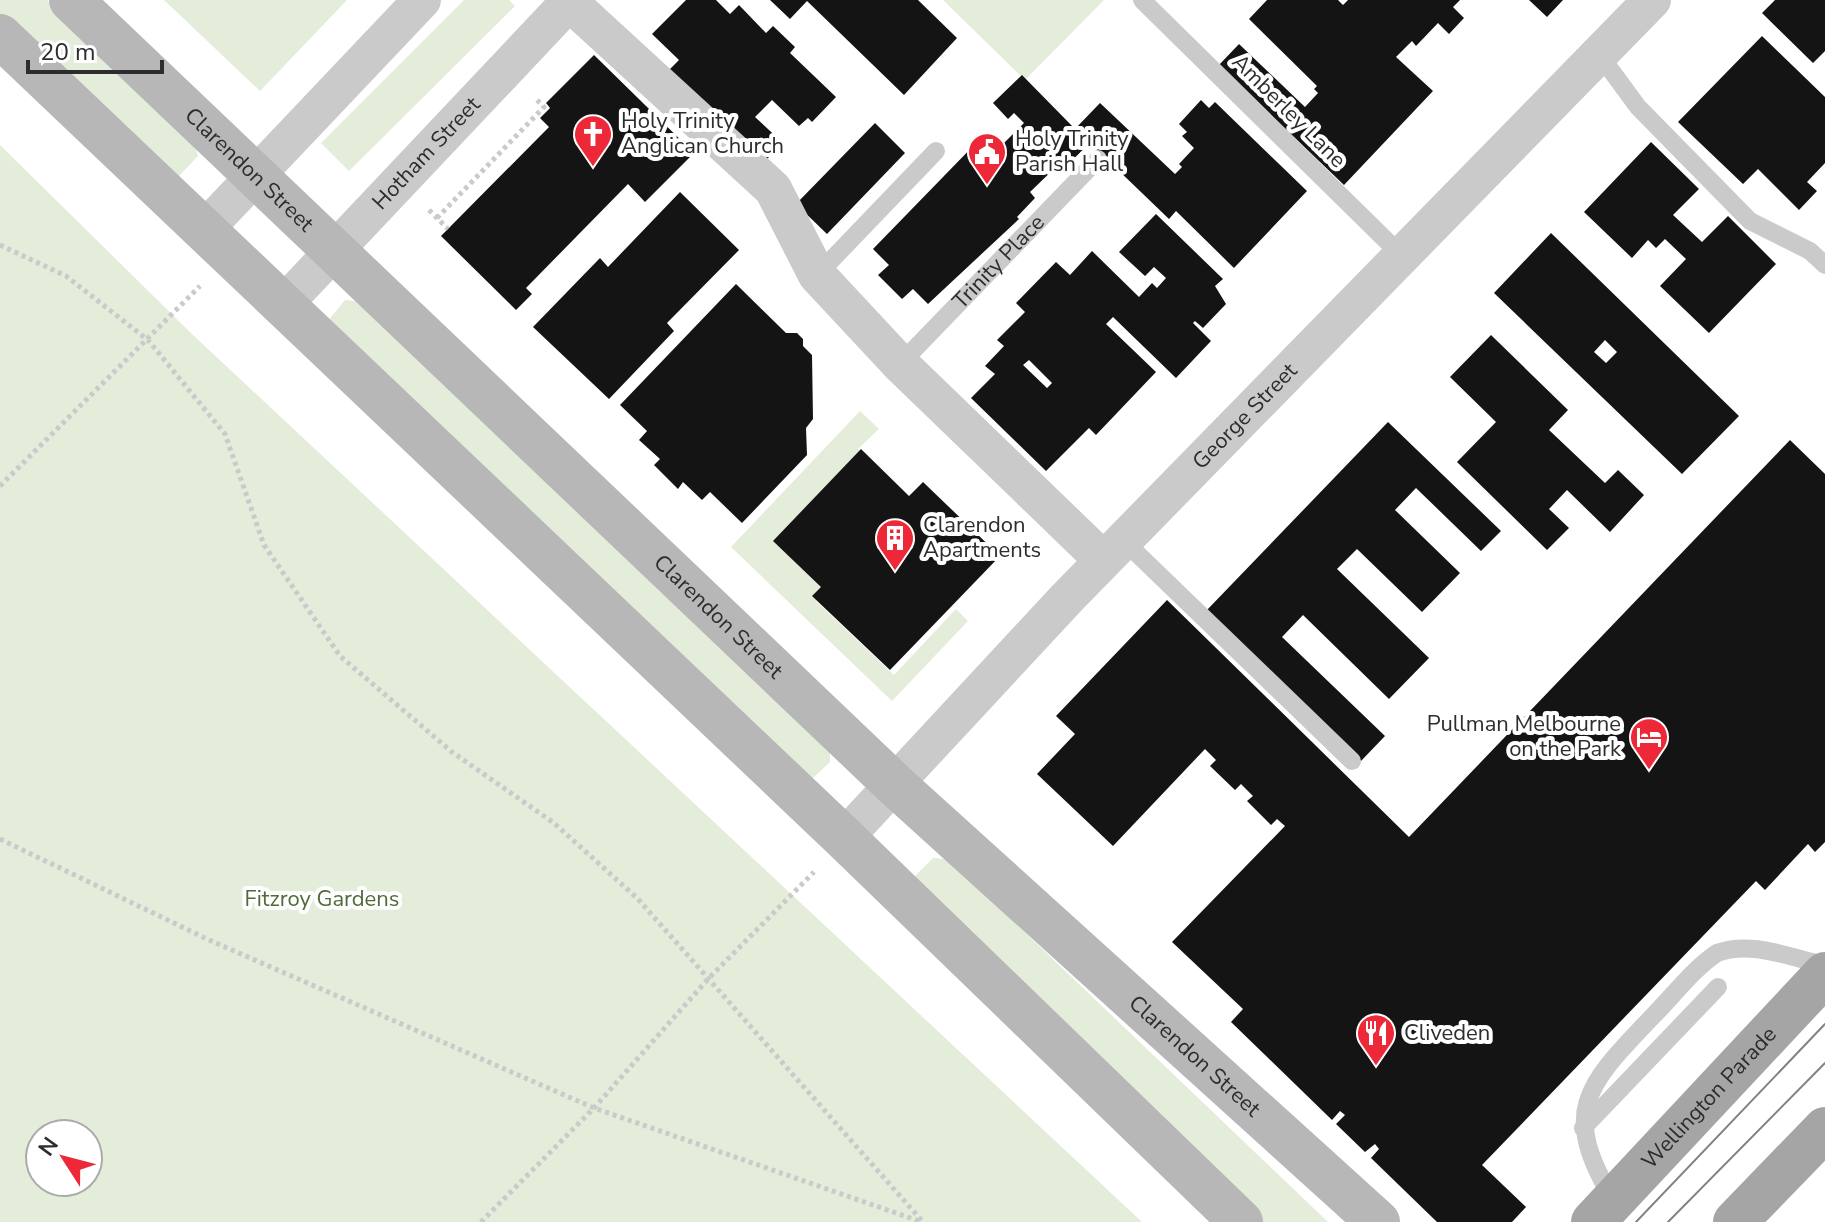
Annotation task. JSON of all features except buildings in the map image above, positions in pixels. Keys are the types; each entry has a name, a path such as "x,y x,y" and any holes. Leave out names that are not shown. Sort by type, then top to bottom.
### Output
{"main road":[{"name":"Wellington Parade","path":"1603,1211 1825,974"},
{"path":"1735,1222 1825,1129"}],"street":[{"name":"Clarendon Street","path":"71,0 894,784 1378,1222"},
{"path":"216,243 256,176 422,0"},
{"name":"George Street","path":"844,838 1113,550 1652,0"},
{"path":"569,1 773,189 817,275 900,364 1113,550"},
{"name":"Hotham Street","path":"282,306 569,1"},
{"path":"0,36 844,838 1241,1222"}],"lane":[{"name":"Amberley Lane","path":"1142,0 1402,256"},
{"path":"1599,54 1638,107 1750,221 1810,251 1825,265"},
{"path":"817,275 936,151"},
{"name":"Trinity Place","path":"900,364 1098,159"},
{"path":"1113,550 1352,761"},
{"path":"1603,1211 1583,1128 1586,1103 1601,1074 1708,959 1726,950 1745,949 1825,965"},
{"path":"1583,1128 1718,987"}],"path":[{"path":"448,229 437,218 544,107 527,90"},
{"path":"0,486 148,340 216,243"},
{"path":"0,245 66,276 148,340 225,434 264,545 340,656 452,752 554,823 638,899 923,1222"},
{"path":"481,1222 594,1108 708,979 844,838"},
{"path":"0,839 209,940 594,1108 923,1222"}],"green space":[{"path":"0,0 47,0 193,140 198,156 177,178 0,21"},
{"path":"164,0 347,0 260,91"},
{"path":"464,0 509,0 515,6 349,171 321,143"},
{"path":"943,0 1104,0 1025,80"},
{"name":"Fitzroy Gardens","path":"0,145 193,335 1142,1222 0,1222"},
{"path":"345,300 362,302 830,749 830,762 811,780 327,322"},
{"path":"860,411 879,429 858,449 865,456 825,590 816,601 894,675 956,609 968,621 892,701 731,547"},
{"path":"933,858 948,859 1328,1222 1258,1222 910,881"}],"tram line":[{"path":"1636,1222 1825,1024"},
{"path":"1668,1222 1825,1063"}],"place":[{"name":"Holy Trinity Anglican Church","path":"593,168"},
{"name":"Holy Trinity Parish Hall","path":"987,186"},
{"name":"Clarendon Apartments","path":"895,572"},
{"name":"Pullman Melbourne on the Park","path":"1649,771"},
{"name":"Cliveden","path":"1376,1067"}]}
